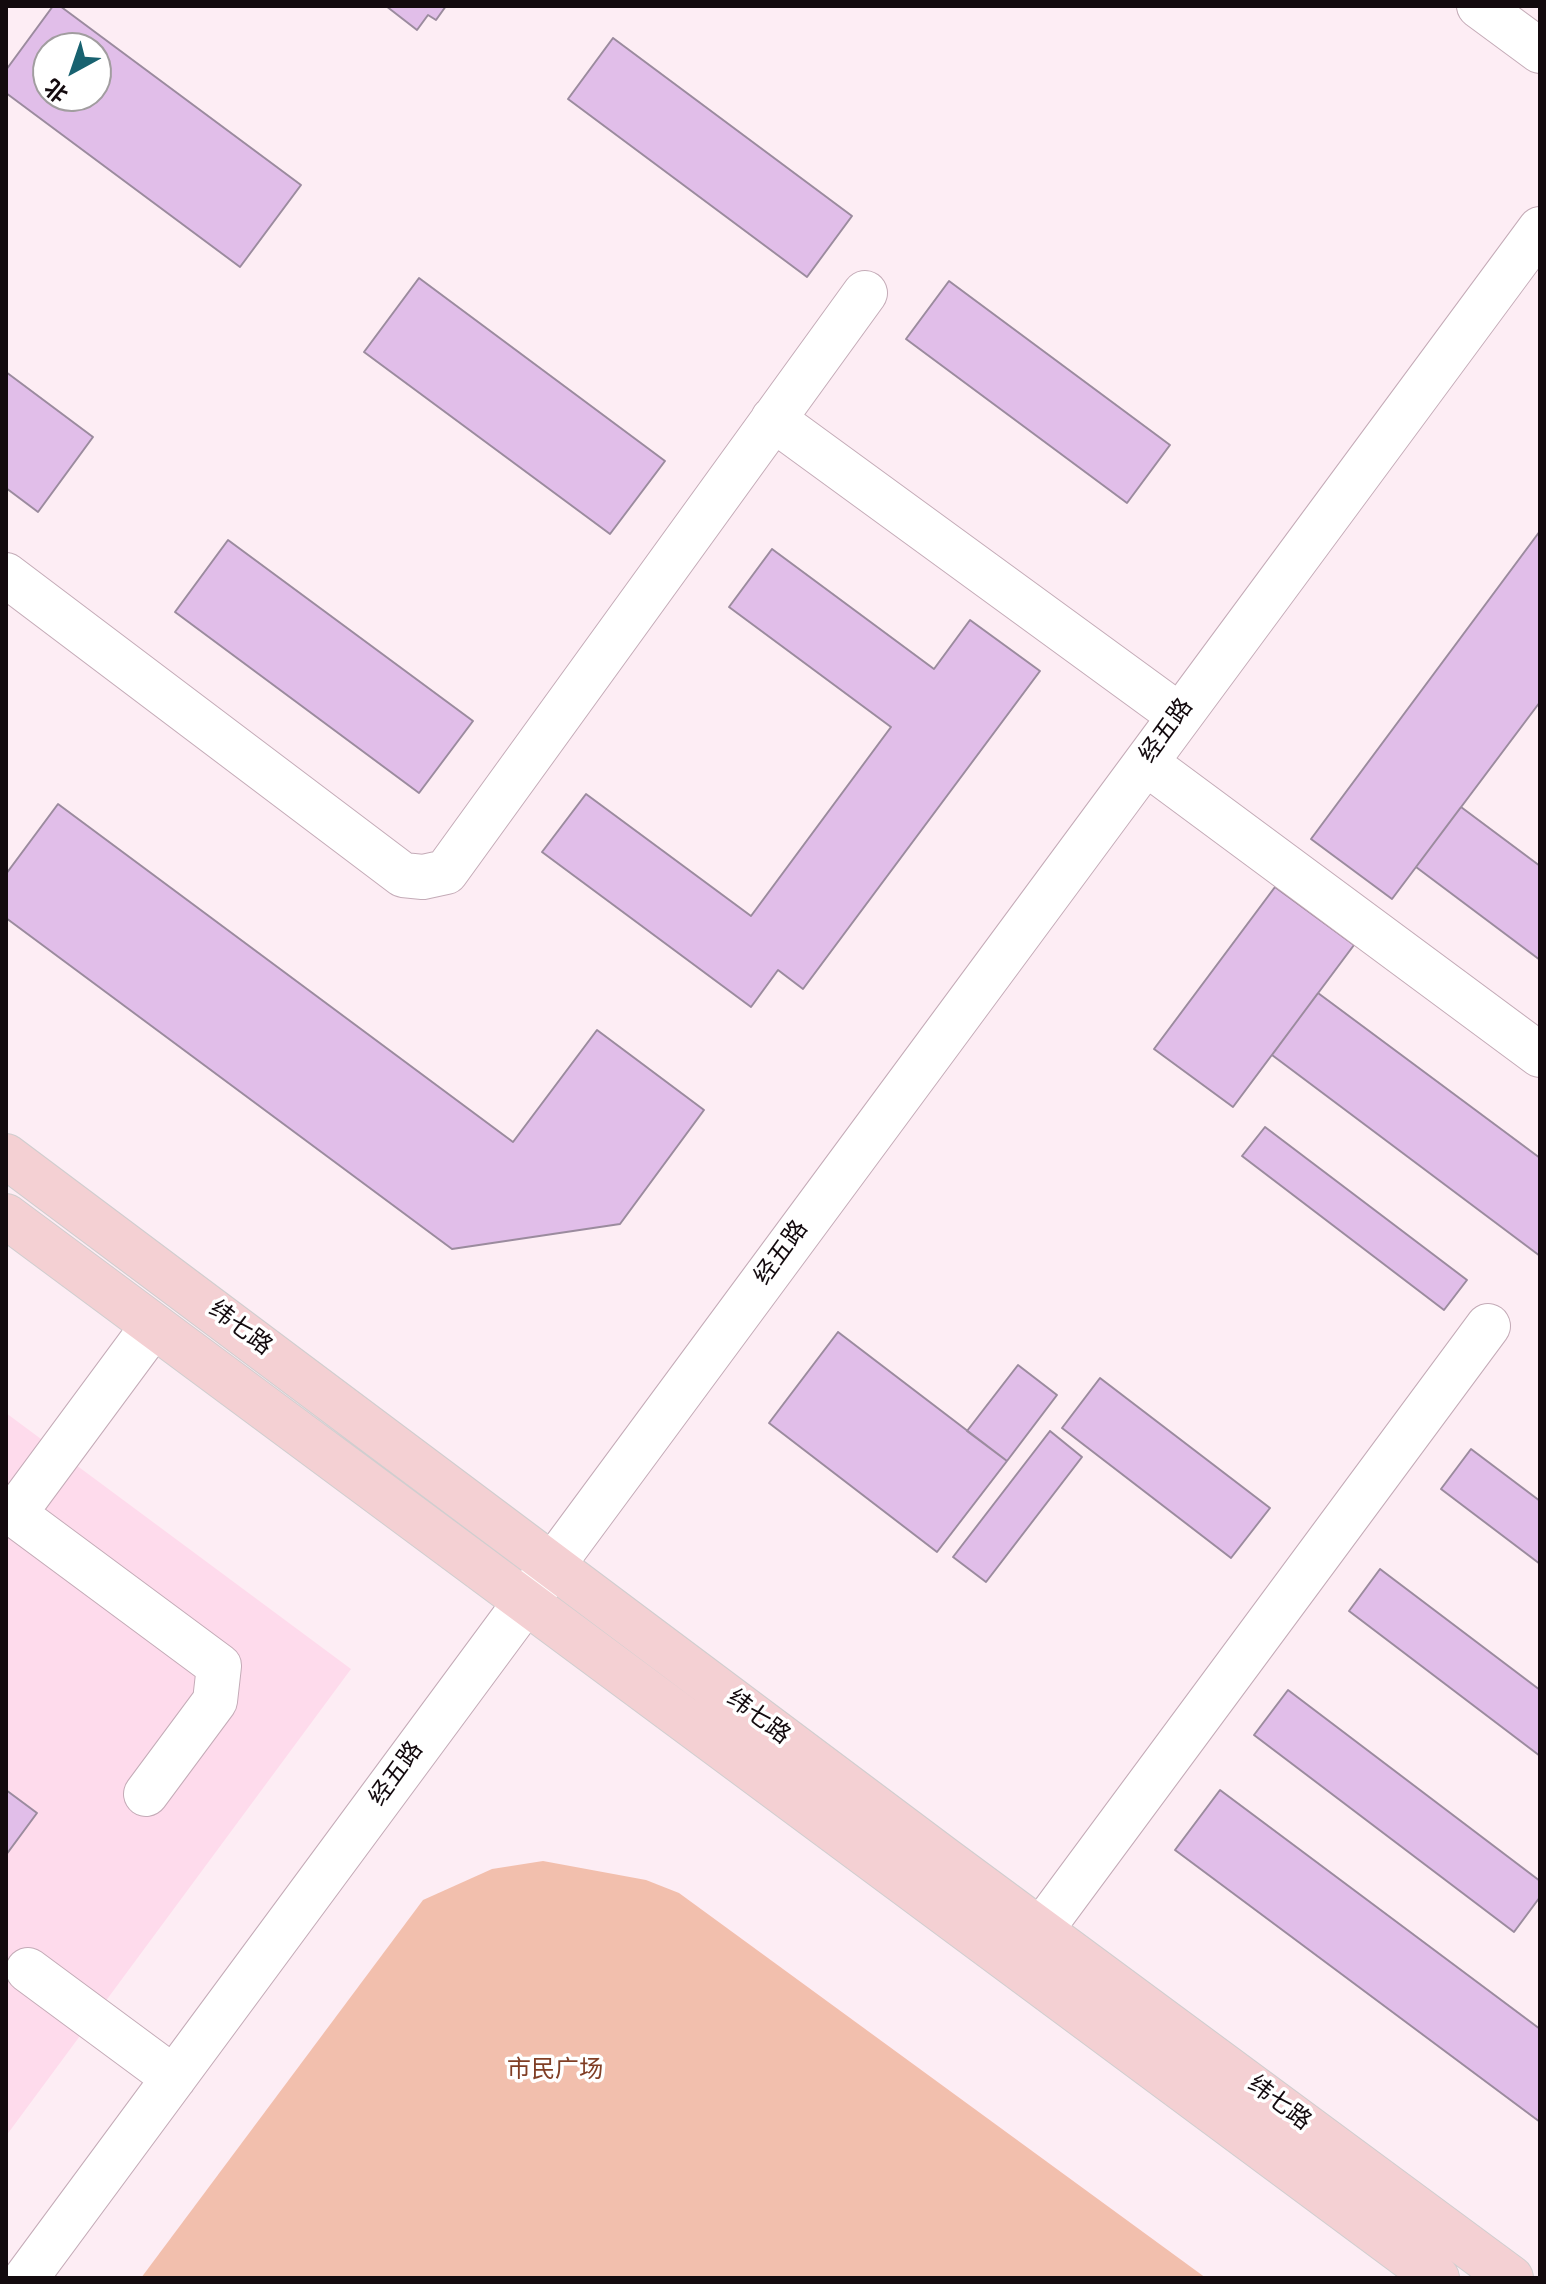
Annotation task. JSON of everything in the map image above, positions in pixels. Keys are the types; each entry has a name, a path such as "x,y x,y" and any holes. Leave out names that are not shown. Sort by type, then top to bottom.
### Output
{"main road":[{"name":"纬七路","path":"6,1156 1511,2278"},
{"name":"纬七路","path":"6,1216 1437,2278"}],"street":[{"path":"1479,6 1540,51"},
{"name":"经五路","path":"26,2278 1540,229"},
{"path":"6,575 403,875 423,877 446,872 865,293"},
{"path":"773,419 1180,716"},
{"path":"1146,763 1540,1055"},
{"path":"146,1794 215,1701 219,1666 10,1511 153,1326"},
{"path":"1041,1930 1488,1326"},
{"path":"28,1970 174,2078"}],"shaded area":[{"path":"6,1413 351,1669 6,2136"}],"green space":[{"name":"市民广场","path":"543,1861 646,1880 679,1893 1206,2278 141,2278 423,1900 492,1869"}],"building":[{"path":"53,6 60,6 95,32 34,32"},
{"path":"386,6 446,6 436,20 428,15 417,30"},
{"path":"32,35 32,112 112,112 112,45 301,185 240,267 6,93 6,70"},
{"path":"613,38 852,216 807,277 568,99"},
{"path":"419,278 665,461 610,534 364,352"},
{"path":"949,281 1170,445 1127,503 906,339"},
{"path":"6,372 93,437 38,512 6,488"},
{"path":"1540,531 1540,702 1392,899 1311,839"},
{"path":"228,540 473,721 419,793 175,612"},
{"path":"772,549 934,669 970,620 1040,671 803,989 778,970 751,1007 542,852 586,794 751,916 891,727 729,607"},
{"path":"58,804 513,1142 597,1030 704,1110 620,1224 452,1249 6,918 6,874"},
{"path":"1461,807 1540,866 1540,960 1416,867"},
{"path":"1275,887 1354,945 1233,1107 1154,1049"},
{"path":"1318,993 1540,1158 1540,1256 1272,1055"},
{"path":"1265,1127 1467,1280 1444,1310 1242,1156"},
{"path":"838,1332 1007,1461 937,1552 769,1423"},
{"path":"1018,1365 1057,1395 1007,1461 967,1431"},
{"path":"1100,1378 1270,1508 1231,1558 1062,1428"},
{"path":"1050,1431 1082,1457 986,1582 953,1557"},
{"path":"1471,1449 1540,1501 1540,1564 1441,1489"},
{"path":"1380,1569 1540,1690 1540,1756 1349,1611"},
{"path":"1288,1690 1540,1881 1540,1897 1514,1932 1254,1735"},
{"path":"6,1790 37,1813 6,1855"},
{"path":"1220,1790 1540,2029 1540,2122 1175,1850"}]}
